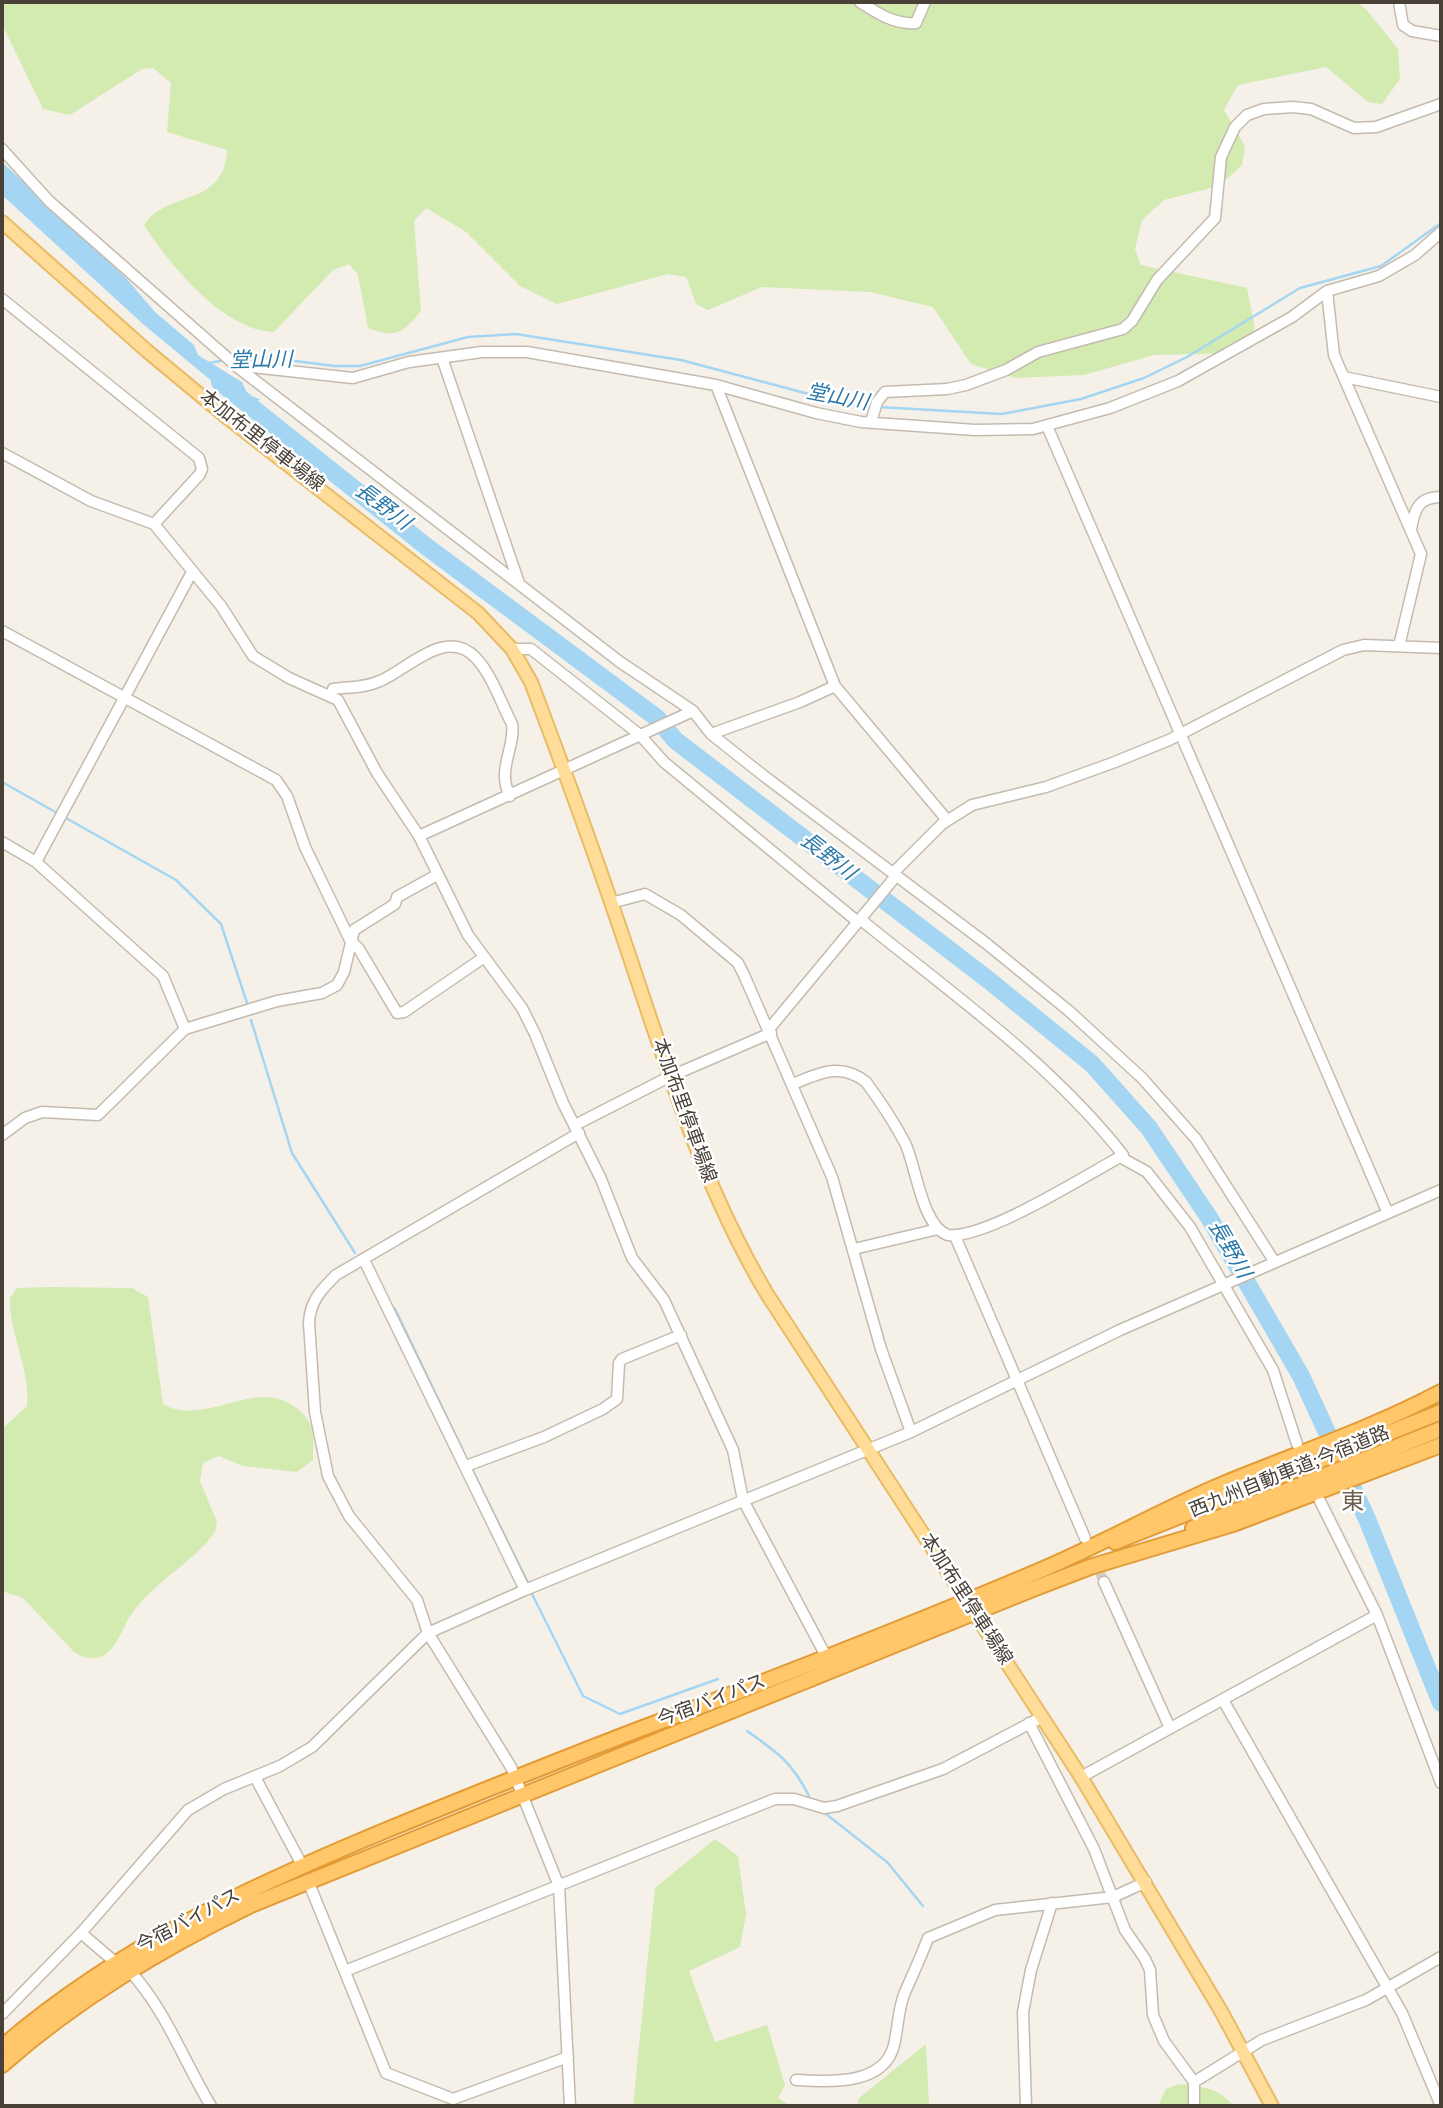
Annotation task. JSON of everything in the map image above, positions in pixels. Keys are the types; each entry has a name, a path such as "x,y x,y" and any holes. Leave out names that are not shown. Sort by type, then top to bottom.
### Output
{"highway":[{"name":"今宿バイパス","path":"2,2065 64,2013 129,1970 191,1934 308,1881 1090,1567 1233,1524 1319,1469 1366,1450 1441,1391"},
{"name":"西九州自動車道;今宿道路","path":"1366,1450 1441,1412"},
{"name":"西九州自動車道;今宿道路","path":"1366,1450 1441,1429"},
{"name":"今宿バイパス","path":"2,2047 115,1962 189,1920 302,1866 515,1777 827,1658 1045,1569 1213,1489 1319,1469 1366,1450 1441,1445"},
{"name":"西九州自動車道;今宿道路","path":"1045,1569 1319,1469"},
{"name":"西九州自動車道;今宿道路","path":"1090,1567 1144,1548 1319,1469"}],"main road":[{"name":"本加布里停車場線","path":"2,222 147,351 478,613 512,649 531,681 611,903 669,1077 730,1231 766,1294 974,1615 1035,1720 1081,1777 1146,1882 1272,2106"}],"street":[{"path":"860,2 883,16 908,24 916,23 925,2"},
{"path":"1399,2 1403,24 1412,31 1441,36"},
{"path":"871,422 877,402 885,392 947,389 966,384 1006,370 1038,352 1123,329 1132,321 1157,280 1215,218 1221,157 1235,127 1247,115 1264,109 1293,107 1311,109 1354,128 1376,127 1441,104"},
{"path":"2,149 49,201 240,369 1031,979 1142,1078 1196,1139 1273,1261"},
{"path":"240,369 252,367 353,378 409,362 482,352 527,352 716,385 816,413 871,422 975,430 1047,426 1110,408 1178,381 1292,317 1327,291 1379,276 1415,255 1441,232"},
{"path":"1327,291 1334,355 1421,554 1399,646"},
{"path":"2,299 199,458 202,469 200,474 154,524"},
{"path":"442,358 519,584"},
{"path":"1344,377 1441,397"},
{"path":"716,385 835,685 947,820"},
{"path":"1047,426 1387,1211"},
{"path":"2,453 91,501 154,524 221,606 253,656 289,678 338,700 377,773 419,836 437,875 483,958 522,1009 632,1258 664,1300 733,1450 743,1500 827,1658"},
{"path":"1411,531 1414,510 1419,504 1426,498 1441,497"},
{"path":"36,862 192,572"},
{"path":"2,631 260,771 283,787 305,847 350,940 359,949 397,1013 404,1012 483,958"},
{"path":"570,2106 559,1886 515,1777 428,1633 417,1600 338,1499 328,1476 319,1439 310,1308 320,1291 336,1275 365,1260 577,1129 669,1077 770,1031 894,875 947,820 972,805 1083,775 1179,735 1343,650 1364,645 1441,648"},
{"path":"331,695 333,689 378,682 421,656 443,648 473,654 485,669 512,724 514,732 505,768 510,796"},
{"path":"512,649 531,649 642,734 664,762 1008,1039 1104,1130 1123,1155 1001,1220 955,1236 943,1234 923,1203 905,1144 866,1082 858,1075 839,1069 793,1084"},
{"path":"710,734 800,702 835,685"},
{"path":"419,836 689,713"},
{"path":"2,842 36,862 163,976 185,1029"},
{"path":"2,1135 24,1118 42,1112 98,1115 185,1029 277,1001 322,993 337,985 344,972 350,940 363,922 395,904 397,897 437,875"},
{"path":"611,903 645,894 681,915 738,963 832,1177 881,1349 911,1432"},
{"path":"1119,1157 1147,1172 1191,1227 1273,1370 1297,1444"},
{"path":"2,2014 82,1933 188,1810 312,1747 428,1633 525,1590 911,1432 1016,1380 1273,1261 1441,1190"},
{"path":"854,1249 938,1229"},
{"path":"955,1236 1085,1538"},
{"path":"365,1260 525,1590"},
{"path":"466,1466 544,1437 603,1409 617,1399 622,1359 681,1335"},
{"path":"1320,1501 1377,1615 1441,1783"},
{"path":"1104,1582 1170,1728"},
{"path":"1081,1777 1377,1615"},
{"path":"1223,1700 1388,1988 1417,2045 1441,2106"},
{"path":"345,1971 775,1799 794,1799 824,1808 943,1769 1035,1720 1094,1849 1125,1930 1150,1970 1150,2001 1157,2024 1164,2041 1194,2082 1194,2106"},
{"path":"255,1777 302,1866"},
{"path":"308,1881 386,2073 423,2090 453,2099 568,2057"},
{"path":"796,2080 836,2081 865,2075 883,2066 893,2048 905,1993 928,1938 995,1910 1114,1897 1146,1882"},
{"path":"1026,2106 1023,2012 1031,1970 1052,1903"},
{"path":"82,1933 115,1962"},
{"path":"1194,2082 1262,2040 1366,2000 1441,1957"},
{"path":"129,1970 148,1991 164,2017 211,2106"}],"green space":[{"path":"2,2 1355,2 1366,9 1398,49 1400,79 1382,104 1368,102 1326,67 1238,85 1224,110 1245,146 1242,165 1219,186 1164,200 1142,220 1135,249 1141,265 1247,288 1255,328 1239,353 1154,355 1084,375 1015,378 971,364 933,307 870,292 762,287 708,310 696,304 686,277 668,274 557,304 520,286 466,232 426,208 414,221 421,311 403,329 385,333 368,328 358,275 349,264 333,270 274,332 255,329 217,308 200,293 168,258 144,225 154,214 167,206 206,190 216,181 224,168 227,150 167,132 171,83 153,68 142,69 70,115 43,109 2,24"},
{"path":"17,1288 132,1288 148,1297 163,1404 179,1410 195,1410 246,1399 280,1399 307,1418 313,1437 313,1460 297,1472 243,1466 219,1456 203,1463 200,1481 217,1522 215,1532 195,1554 140,1603 113,1647 97,1658 74,1652 23,1598 2,1591 2,1429 27,1406 26,1379 13,1326 10,1298"},
{"path":"715,1839 738,1856 746,1914 740,1947 689,1971 715,2042 767,2025 785,2085 778,2098 791,2106 633,2106 655,1888"},
{"path":"926,2044 929,2106 858,2106 858,2099"},
{"path":"1179,2084 1216,2092 1233,2106 1158,2106 1166,2089"}],"water":[{"path":"2,162 126,278 155,312 194,345 198,355 242,382 248,395 260,399 254,406 243,397 232,398 143,324 2,195"}],"waterway":[{"name":"堂山川","path":"878,407 1002,414 1081,399 1144,378 1187,357 1300,288 1381,266 1441,223"},
{"name":"堂山川","path":"233,358 264,357 334,366 360,366 468,337 516,334 681,360 850,405 871,407"},
{"name":"堂山川","path":"209,363 226,360"},
{"name":"長野川","path":"220,382 427,547 657,718 675,740 986,978 1092,1064 1149,1128 1210,1219 1301,1376 1367,1519 1441,1703"},
{"path":"2,782 176,880 221,924 247,1003"},
{"path":"251,1020 292,1153 355,1253"},
{"path":"395,1309 465,1455"},
{"path":"473,1471 528,1583"},
{"path":"532,1594 583,1696 620,1714 718,1679"},
{"path":"747,1731 783,1759 809,1796"},
{"path":"826,1814 887,1862 923,1906"}],"tunnel":[{"path":"1088,1545 1104,1582"}],"district":[{"name":"東","path":"1353,1504"}]}
